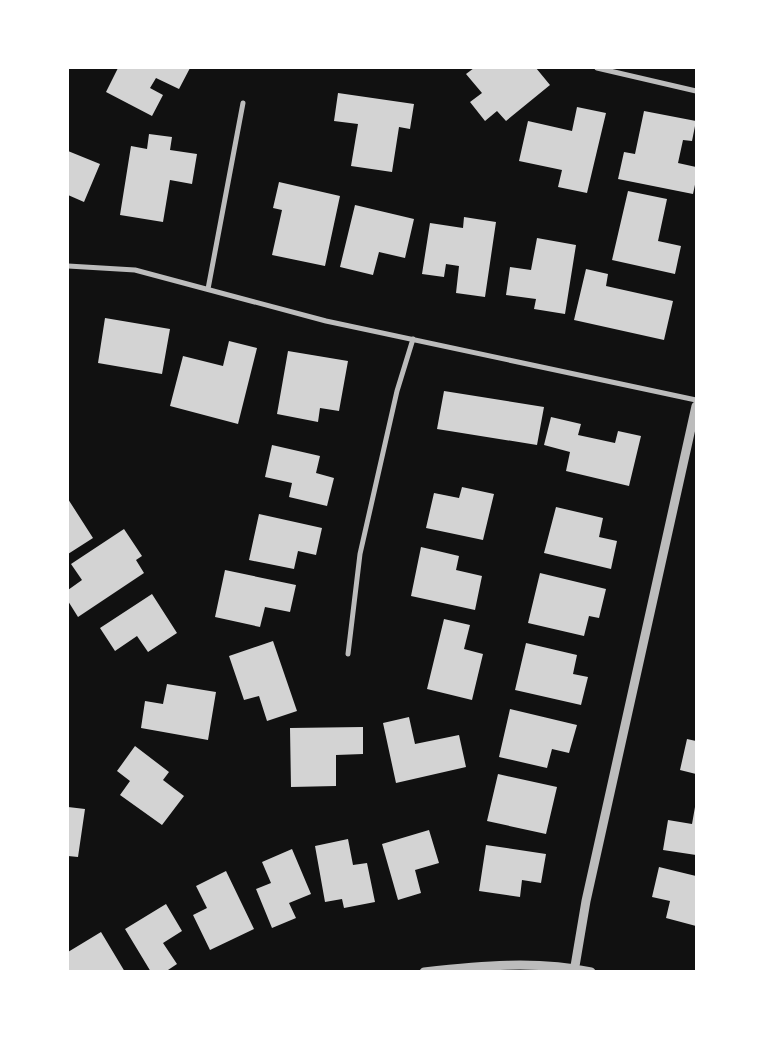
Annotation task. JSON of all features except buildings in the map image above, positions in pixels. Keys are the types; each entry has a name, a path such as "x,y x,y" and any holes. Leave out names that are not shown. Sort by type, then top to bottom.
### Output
{"street":[{"path":"597,68 696,91"},
{"path":"208,290 243,103"},
{"path":"68,266 135,270 326,321 696,400"},
{"path":"348,654 360,554 397,390 413,339"},
{"path":"574,970 586,901 696,406"},
{"path":"424,972 470,967 532,966 591,972"}]}
